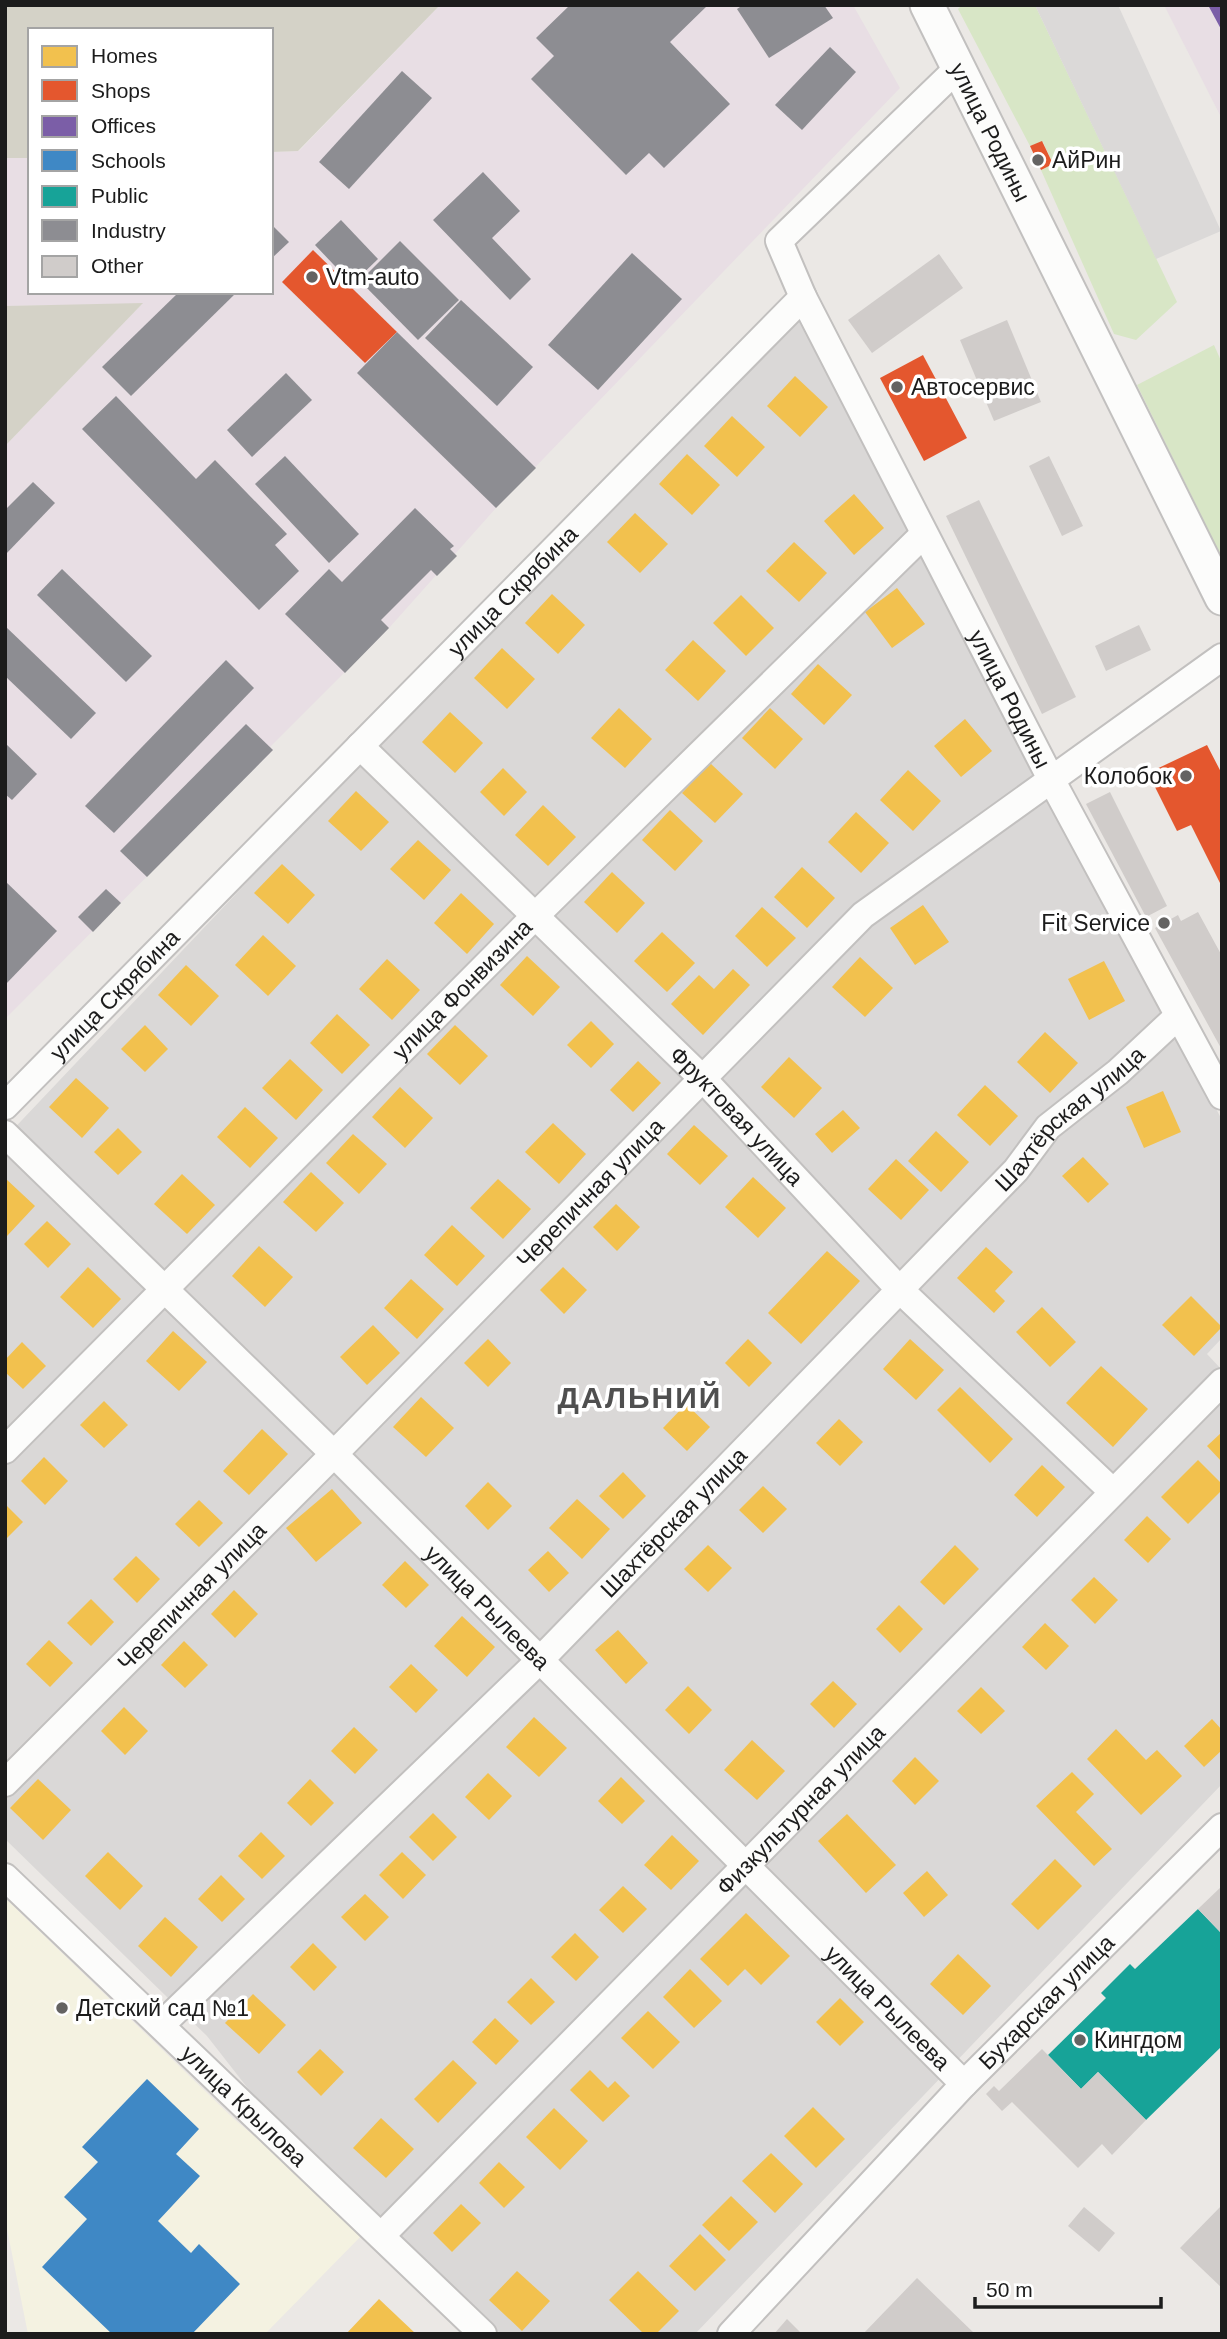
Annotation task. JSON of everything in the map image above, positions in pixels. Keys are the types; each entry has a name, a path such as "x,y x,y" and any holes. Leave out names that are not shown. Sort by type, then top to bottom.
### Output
{"street":[{"name":"улица Родины","path":"927,5 1222,598"},
{"path":"803,297 779,241 958,68"},
{"name":"улица Родины","path":"803,297 1052,781 1222,1096"},
{"name":"улица Скрябина","path":"5,1106 803,297"},
{"name":"улица Фонвизина","path":"5,1450 535,916 924,534"},
{"name":"Черепичная улица","path":"5,1783 704,1080 863,915 1222,657"},
{"name":"Фруктовая улица","path":"360,746 704,1080 898,1288 1112,1491"},
{"name":"Шахтёрская улица","path":"161,2025 540,1660 898,1288 1016,1170 1048,1127 1118,1072 1178,1016"},
{"name":"улица Рылеева","path":"5,1134 334,1454 964,2084"},
{"name":"Физкультурная улица","path":"381,2236 1222,1382"},
{"name":"Бухарская улица","path":"731,2334 964,2084 1222,1828"},
{"name":"улица Крылова","path":"5,1877 483,2334"}],"shaded area":[{"path":"5,5 440,5 298,151 273,152 273,28 28,28 28,158 5,158"},
{"path":"440,5 853,5 900,88 496,508 389,628 270,747 273,750 5,1019 5,446 142,304 5,306 5,158 28,158 28,294 273,294 273,152 299,151"},
{"path":"1035,5 1118,5 1221,231 1156,259"},
{"path":"1164,5 1222,5 1222,119"},
{"path":"143,303 5,446 5,306"},
{"path":"800,320 1222,1120 1222,1338 1207,1354 1222,1370 1222,1784 695,2334 501,2334 282,2132 207,2036 5,1839 5,1138 356,767 707,406"},
{"name":"Детский сад №1","path":"5,1898 234,2119 367,2230 265,2334 28,2334 5,2219"}],"green space":[{"path":"962,5 1035,5 1177,302 1136,340 1114,334 1041,170 1053,164 1043,142 1030,146 958,9"},
{"path":"1214,345 1222,363 1222,558 1137,385"}],"building: Homes":[{"path":"795,376 828,407 800,437 767,406"},
{"path":"732,416 765,447 737,477 704,446"},
{"path":"687,454 720,485 692,515 659,484"},
{"path":"854,494 884,528 854,555 824,521"},
{"path":"635,513 668,544 640,573 607,542"},
{"path":"794,542 827,573 799,602 766,571"},
{"path":"897,588 925,624 892,648 865,612"},
{"path":"552,594 585,625 558,654 525,623"},
{"path":"741,595 774,628 746,656 713,623"},
{"path":"693,640 726,671 698,701 665,670"},
{"path":"502,648 535,679 507,709 474,678"},
{"path":"818,664 852,695 824,725 791,694"},
{"path":"619,708 652,739 625,768 591,738"},
{"path":"770,708 803,739 775,769 742,738"},
{"path":"450,712 483,743 455,773 422,742"},
{"path":"965,719 992,751 961,777 934,746"},
{"path":"710,763 743,794 715,823 682,793"},
{"path":"503,768 527,792 504,816 480,792"},
{"path":"908,770 941,801 913,831 880,800"},
{"path":"356,791 389,822 361,851 328,821"},
{"path":"543,805 576,837 548,866 515,835"},
{"path":"670,810 703,841 675,871 642,840"},
{"path":"856,812 889,843 861,873 828,842"},
{"path":"418,840 451,870 424,900 390,869"},
{"path":"282,864 315,895 288,924 254,893"},
{"path":"802,867 835,898 807,928 774,897"},
{"path":"612,872 645,903 617,933 584,902"},
{"path":"461,893 494,924 467,954 434,923"},
{"path":"923,905 949,942 915,965 890,928"},
{"path":"762,907 796,938 767,967 735,936"},
{"path":"662,932 695,963 667,992 634,961"},
{"path":"263,935 296,966 268,996 235,965"},
{"path":"527,956 560,987 533,1016 500,985"},
{"path":"860,957 893,988 865,1017 832,987"},
{"path":"387,959 420,990 392,1020 359,989"},
{"path":"1104,961 1125,1001 1089,1020 1068,979"},
{"path":"186,965 219,996 191,1026 158,995"},
{"path":"733,969 750,985 703,1035 671,1004 699,975 714,989"},
{"path":"337,1014 370,1045 342,1074 310,1043"},
{"path":"591,1021 614,1044 591,1068 567,1045"},
{"path":"145,1025 168,1049 145,1072 121,1049"},
{"path":"455,1025 488,1056 460,1085 427,1054"},
{"path":"1045,1032 1078,1063 1050,1093 1017,1062"},
{"path":"789,1057 822,1088 794,1118 761,1087"},
{"path":"290,1059 323,1090 296,1120 262,1088"},
{"path":"638,1061 661,1083 633,1112 610,1090"},
{"path":"76,1078 109,1108 82,1138 49,1107"},
{"path":"985,1085 1018,1116 990,1146 957,1115"},
{"path":"400,1087 433,1118 405,1148 372,1117"},
{"path":"1163,1091 1181,1132 1144,1148 1126,1107"},
{"path":"245,1107 278,1138 250,1168 217,1137"},
{"path":"843,1110 860,1128 832,1153 815,1134"},
{"path":"553,1123 586,1154 559,1184 525,1152"},
{"path":"694,1125 728,1156 700,1185 667,1154"},
{"path":"118,1128 142,1152 118,1175 94,1152"},
{"path":"936,1131 969,1162 941,1192 908,1161"},
{"path":"353,1134 387,1164 359,1194 326,1163"},
{"path":"1083,1157 1109,1184 1088,1203 1062,1176"},
{"path":"896,1159 929,1190 901,1220 868,1189"},
{"path":"311,1172 344,1203 316,1232 283,1202"},
{"path":"182,1174 215,1205 187,1234 154,1204"},
{"path":"753,1177 786,1208 758,1238 725,1207"},
{"path":"5,1178 35,1206 7,1236 5,1234"},
{"path":"498,1179 531,1209 503,1239 470,1208"},
{"path":"616,1204 640,1227 617,1251 593,1227"},
{"path":"47,1221 71,1244 48,1268 24,1244"},
{"path":"452,1225 485,1256 457,1286 424,1255"},
{"path":"259,1246 293,1277 265,1307 232,1276"},
{"path":"986,1247 1013,1272 995,1291 1005,1301 994,1313 957,1278"},
{"path":"827,1251 860,1281 801,1344 768,1313"},
{"path":"88,1267 121,1299 93,1328 60,1297"},
{"path":"563,1267 587,1290 564,1314 540,1290"},
{"path":"411,1279 444,1309 417,1339 384,1308"},
{"path":"1191,1296 1222,1327 1194,1356 1162,1325"},
{"path":"1042,1307 1076,1342 1050,1367 1016,1332"},
{"path":"373,1325 400,1353 367,1385 340,1357"},
{"path":"173,1331 207,1362 179,1391 146,1361"},
{"path":"488,1339 511,1363 488,1387 464,1363"},
{"path":"748,1339 772,1363 749,1387 725,1363"},
{"path":"910,1339 944,1370 916,1400 883,1369"},
{"path":"22,1342 46,1366 23,1389 5,1372 5,1360"},
{"path":"1101,1366 1148,1409 1113,1447 1066,1403"},
{"path":"960,1387 1013,1439 990,1463 937,1410"},
{"path":"421,1397 454,1428 426,1457 393,1427"},
{"path":"104,1401 128,1425 104,1448 80,1425"},
{"path":"686,1404 710,1427 687,1451 663,1428"},
{"path":"839,1419 863,1442 840,1466 816,1443"},
{"path":"262,1429 288,1454 249,1495 223,1471"},
{"path":"1222,1432 1222,1462 1207,1446"},
{"path":"44,1457 68,1481 45,1505 21,1481"},
{"path":"1198,1460 1222,1484 1222,1490 1188,1524 1161,1497"},
{"path":"1042,1465 1065,1487 1037,1517 1014,1495"},
{"path":"623,1472 646,1496 623,1519 599,1496"},
{"path":"488,1482 512,1506 488,1530 465,1506"},
{"path":"763,1486 787,1509 763,1533 739,1510"},
{"path":"332,1489 362,1523 316,1562 286,1528"},
{"path":"577,1499 610,1529 582,1559 549,1528"},
{"path":"199,1500 223,1523 199,1547 175,1524"},
{"path":"5,1504 23,1522 5,1540"},
{"path":"1147,1516 1171,1539 1148,1563 1124,1540"},
{"path":"708,1545 732,1568 708,1592 684,1569"},
{"path":"955,1545 979,1569 944,1605 920,1582"},
{"path":"548,1551 569,1573 549,1592 528,1570"},
{"path":"136,1556 160,1579 137,1603 113,1579"},
{"path":"405,1561 429,1585 406,1608 382,1585"},
{"path":"1094,1577 1118,1600 1095,1624 1071,1600"},
{"path":"234,1590 258,1614 235,1638 211,1614"},
{"path":"91,1599 114,1622 91,1646 67,1623"},
{"path":"899,1605 923,1629 900,1653 876,1629"},
{"path":"462,1616 495,1647 467,1677 434,1646"},
{"path":"1045,1623 1069,1646 1046,1670 1022,1647"},
{"path":"618,1630 648,1663 626,1684 595,1650"},
{"path":"49,1640 73,1663 50,1687 26,1664"},
{"path":"184,1641 208,1665 185,1688 161,1665"},
{"path":"411,1664 438,1690 416,1713 389,1687"},
{"path":"833,1681 857,1704 834,1728 810,1704"},
{"path":"688,1686 712,1710 689,1734 665,1710"},
{"path":"981,1687 1005,1711 981,1734 957,1711"},
{"path":"124,1707 148,1731 125,1755 101,1731"},
{"path":"534,1717 567,1748 539,1777 506,1747"},
{"path":"1212,1719 1222,1730 1222,1750 1204,1767 1184,1746"},
{"path":"354,1727 378,1750 355,1774 331,1751"},
{"path":"1116,1729 1146,1760 1157,1750 1182,1776 1141,1815 1087,1759"},
{"path":"752,1740 785,1771 757,1800 724,1770"},
{"path":"915,1757 939,1781 915,1805 892,1781"},
{"path":"1072,1772 1094,1794 1076,1812 1112,1849 1094,1866 1036,1806"},
{"path":"488,1773 512,1796 489,1820 465,1797"},
{"path":"621,1777 645,1801 622,1824 598,1801"},
{"path":"38,1779 71,1810 43,1840 10,1808"},
{"path":"310,1779 334,1803 311,1826 287,1803"},
{"path":"433,1813 457,1837 433,1861 409,1837"},
{"path":"847,1814 896,1865 866,1893 818,1841"},
{"path":"261,1832 285,1856 262,1879 238,1856"},
{"path":"672,1835 699,1861 671,1890 644,1865"},
{"path":"108,1852 143,1886 120,1910 85,1876"},
{"path":"402,1852 426,1875 403,1899 379,1875"},
{"path":"1055,1859 1082,1886 1038,1930 1011,1904"},
{"path":"927,1871 948,1895 924,1917 903,1893"},
{"path":"221,1875 245,1899 222,1922 198,1899"},
{"path":"623,1886 647,1909 623,1933 599,1910"},
{"path":"365,1894 389,1917 365,1941 341,1917"},
{"path":"746,1913 790,1956 761,1985 745,1969 728,1986 700,1959"},
{"path":"165,1917 198,1947 171,1977 138,1946"},
{"path":"575,1933 599,1957 576,1981 551,1957"},
{"path":"313,1943 337,1967 314,1991 290,1967"},
{"path":"958,1954 991,1986 963,2015 930,1984"},
{"path":"690,1969 722,2001 694,2028 663,1997"},
{"path":"531,1978 555,2002 531,2025 507,2002"},
{"path":"253,1994 286,2025 259,2054 225,2023"},
{"path":"840,1998 864,2022 840,2046 816,2022"},
{"path":"648,2011 680,2042 653,2069 621,2038"},
{"path":"495,2018 519,2041 496,2065 472,2042"},
{"path":"320,2049 344,2072 321,2096 297,2072"},
{"path":"453,2060 477,2083 438,2123 414,2099"},
{"path":"590,2070 608,2088 615,2081 630,2096 603,2122 570,2090"},
{"path":"813,2107 845,2139 816,2168 784,2136"},
{"path":"554,2108 588,2141 560,2170 526,2137"},
{"path":"381,2118 414,2149 386,2178 353,2148"},
{"path":"771,2153 803,2184 775,2213 742,2181"},
{"path":"499,2162 525,2187 504,2208 479,2183"},
{"path":"731,2196 758,2222 729,2251 702,2225"},
{"path":"461,2204 481,2223 452,2252 433,2233"},
{"path":"700,2234 726,2260 695,2291 669,2266"},
{"path":"517,2271 550,2301 522,2331 489,2300"},
{"path":"638,2271 679,2311 656,2334 644,2334 609,2300"},
{"path":"379,2299 416,2334 346,2334"}],"building: Shops":[{"path":"1042,141 1053,164 1041,170 1030,146"},
{"path":"313,250 397,332 365,363 282,282"},
{"path":"923,355 967,438 924,461 880,378"},
{"path":"1207,745 1222,774 1222,887 1191,825 1177,831 1148,773"}],"building: Offices":[{"path":"1208,5 1222,5 1222,31"}],"building: Schools":[{"path":"147,2079 199,2129 176,2154 200,2176 158,2221 191,2253 199,2244 240,2284 192,2334 112,2334 42,2267 87,2219 64,2197 98,2162 82,2147"}],"building: Public":[{"path":"1198,1909 1222,1934 1222,2046 1146,2120 1098,2072 1081,2089 1048,2055 1106,1998 1101,1993 1130,1964 1135,1969"}],"building: Industry":[{"path":"570,5 708,5 670,42 730,104 664,168 649,153 626,175 531,79 554,56 536,38"},
{"path":"743,5 824,5 833,18 769,58 737,9"},
{"path":"830,47 856,72 802,130 775,105"},
{"path":"402,71 432,98 349,189 319,162"},
{"path":"483,172 520,211 492,238 531,279 510,300 433,220"},
{"path":"341,220 378,259 352,284 315,245"},
{"path":"273,226 289,242 273,257"},
{"path":"400,241 459,300 418,340 360,281"},
{"path":"632,253 682,299 598,390 548,345"},
{"path":"177,294 235,294 131,396 102,367"},
{"path":"461,300 533,367 497,406 425,338"},
{"path":"397,332 536,468 496,508 357,373"},
{"path":"286,373 312,400 252,457 227,430"},
{"path":"116,396 196,479 215,460 287,534 275,545 299,571 259,610 82,429"},
{"path":"285,456 359,534 329,563 255,484"},
{"path":"33,482 55,503 5,555 5,510"},
{"path":"415,508 454,546 450,549 457,556 437,576 431,570 381,620 389,628 345,673 285,614 329,569 342,582"},
{"path":"62,569 152,656 126,682 37,595"},
{"path":"5,626 96,713 71,739 5,676"},
{"path":"226,660 254,688 114,833 85,806"},
{"path":"246,724 273,750 147,877 120,851"},
{"path":"5,743 37,774 12,800 5,794"},
{"path":"5,881 57,931 5,985"},
{"path":"106,889 121,903 93,932 78,917"}],"building: Other":[{"path":"939,254 963,288 872,353 848,320"},
{"path":"1007,320 1041,402 994,421 960,340"},
{"path":"1049,456 1083,526 1062,536 1029,466"},
{"path":"979,500 1076,697 1042,714 946,516"},
{"path":"1139,625 1151,650 1106,671 1095,646"},
{"path":"1110,792 1167,906 1146,917 1086,804"},
{"path":"1198,912 1222,956 1222,1050 1155,928 1178,915 1181,921"},
{"path":"1222,1886 1222,1934 1198,1909"},
{"path":"1042,2049 1081,2089 1098,2072 1146,2120 1112,2155 1102,2144 1078,2168 1012,2102 1002,2111 986,2094 994,2086 999,2091"},
{"path":"1222,2205 1222,2288 1180,2248"},
{"path":"1084,2207 1115,2233 1099,2252 1068,2226"},
{"path":"917,2278 975,2334 863,2334"},
{"path":"787,2319 802,2334 774,2334"}],"place":[{"name":"АйРин","path":"1038,160"},
{"name":"Vtm-auto","path":"312,277"},
{"name":"Автосервис","path":"897,387"},
{"name":"Колобок","path":"1186,776"},
{"name":"Fit Service","path":"1164,923"},
{"name":"Детский сад №1","path":"62,2008"},
{"name":"Кингдом","path":"1080,2040"}],"district":[{"name":"ДАЛЬНИЙ","path":"640,1397"}]}
